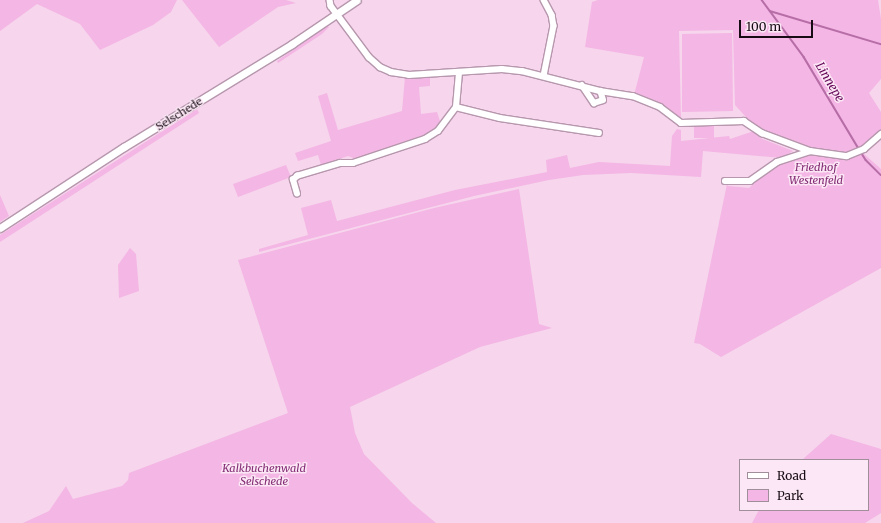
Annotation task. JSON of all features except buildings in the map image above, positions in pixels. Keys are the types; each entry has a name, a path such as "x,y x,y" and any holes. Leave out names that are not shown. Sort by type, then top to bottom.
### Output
{"street":[{"path":"330,0 331,6 359,46 380,67 409,75 459,73 502,69 544,76 600,91 633,96 660,107 681,123 744,121 762,133 810,151 840,156 856,153 864,149 881,134"},
{"name":"Selschede","path":"0,228 357,0"},
{"path":"544,0 551,11 554,26 544,76"},
{"path":"297,194 293,180 297,176 340,163 353,163 425,138 438,131 456,107 459,73"},
{"path":"582,85 594,103 603,100 600,91"},
{"path":"456,107 500,118 599,133"},
{"path":"725,181 750,181 777,162 810,151"}],"green space":[{"path":"0,0 177,0 171,12 153,25 100,50 80,24 37,4 0,31"},
{"path":"182,0 286,0 296,3 278,7 219,47"},
{"path":"598,0 878,0 881,19 881,79 869,93 881,112 881,130 864,147 849,154 812,150 755,127 735,105 733,30 679,31 681,121 634,95 644,57 585,47 592,2"},
{"path":"327,26 329,27 322,34 278,63 277,61"},
{"path":"732,33 733,111 682,112 682,34"},
{"path":"405,77 430,77 430,86 419,87 421,114 437,112 441,124 435,131 356,159 348,156 321,165 318,155 298,161 295,153 331,141 318,96 327,93 338,130 402,111"},
{"path":"197,109 199,113 0,242 0,235"},
{"path":"714,125 714,138 694,138 694,126"},
{"path":"677,129 681,130 681,141 729,136 730,139 754,131 762,134 760,138 793,151 782,158 703,151 701,177 631,173 583,175 549,180 474,196 259,252 259,249 308,235 301,208 331,200 337,221 455,190 547,172 546,160 567,155 570,168 599,162 670,166 672,136"},
{"name":"Friedhof Westenfeld","path":"864,150 864,154 881,169 881,268 721,357 700,344 694,343 727,184 728,186 749,188 772,167 795,156 817,153 837,157"},
{"path":"286,165 291,177 238,197 233,184"},
{"name":"Kalkbuchenwald Selschede","path":"519,189 539,324 552,328 480,347 350,407 355,433 364,454 412,503 436,523 23,523 49,511 66,486 73,499 122,486 128,480 129,473 288,413 238,260 434,208"},
{"path":"0,195 9,216 0,222"},
{"path":"130,248 136,254 139,291 119,298 118,265"},
{"path":"831,434 881,449 881,513 865,523 752,523 758,511 869,511 869,459 803,459"}],"waterway":[{"name":"Linnepe","path":"762,0 804,57 859,149"},
{"path":"770,11 881,44"},
{"name":"Linnepe","path":"861,152 866,160 881,175"}]}
